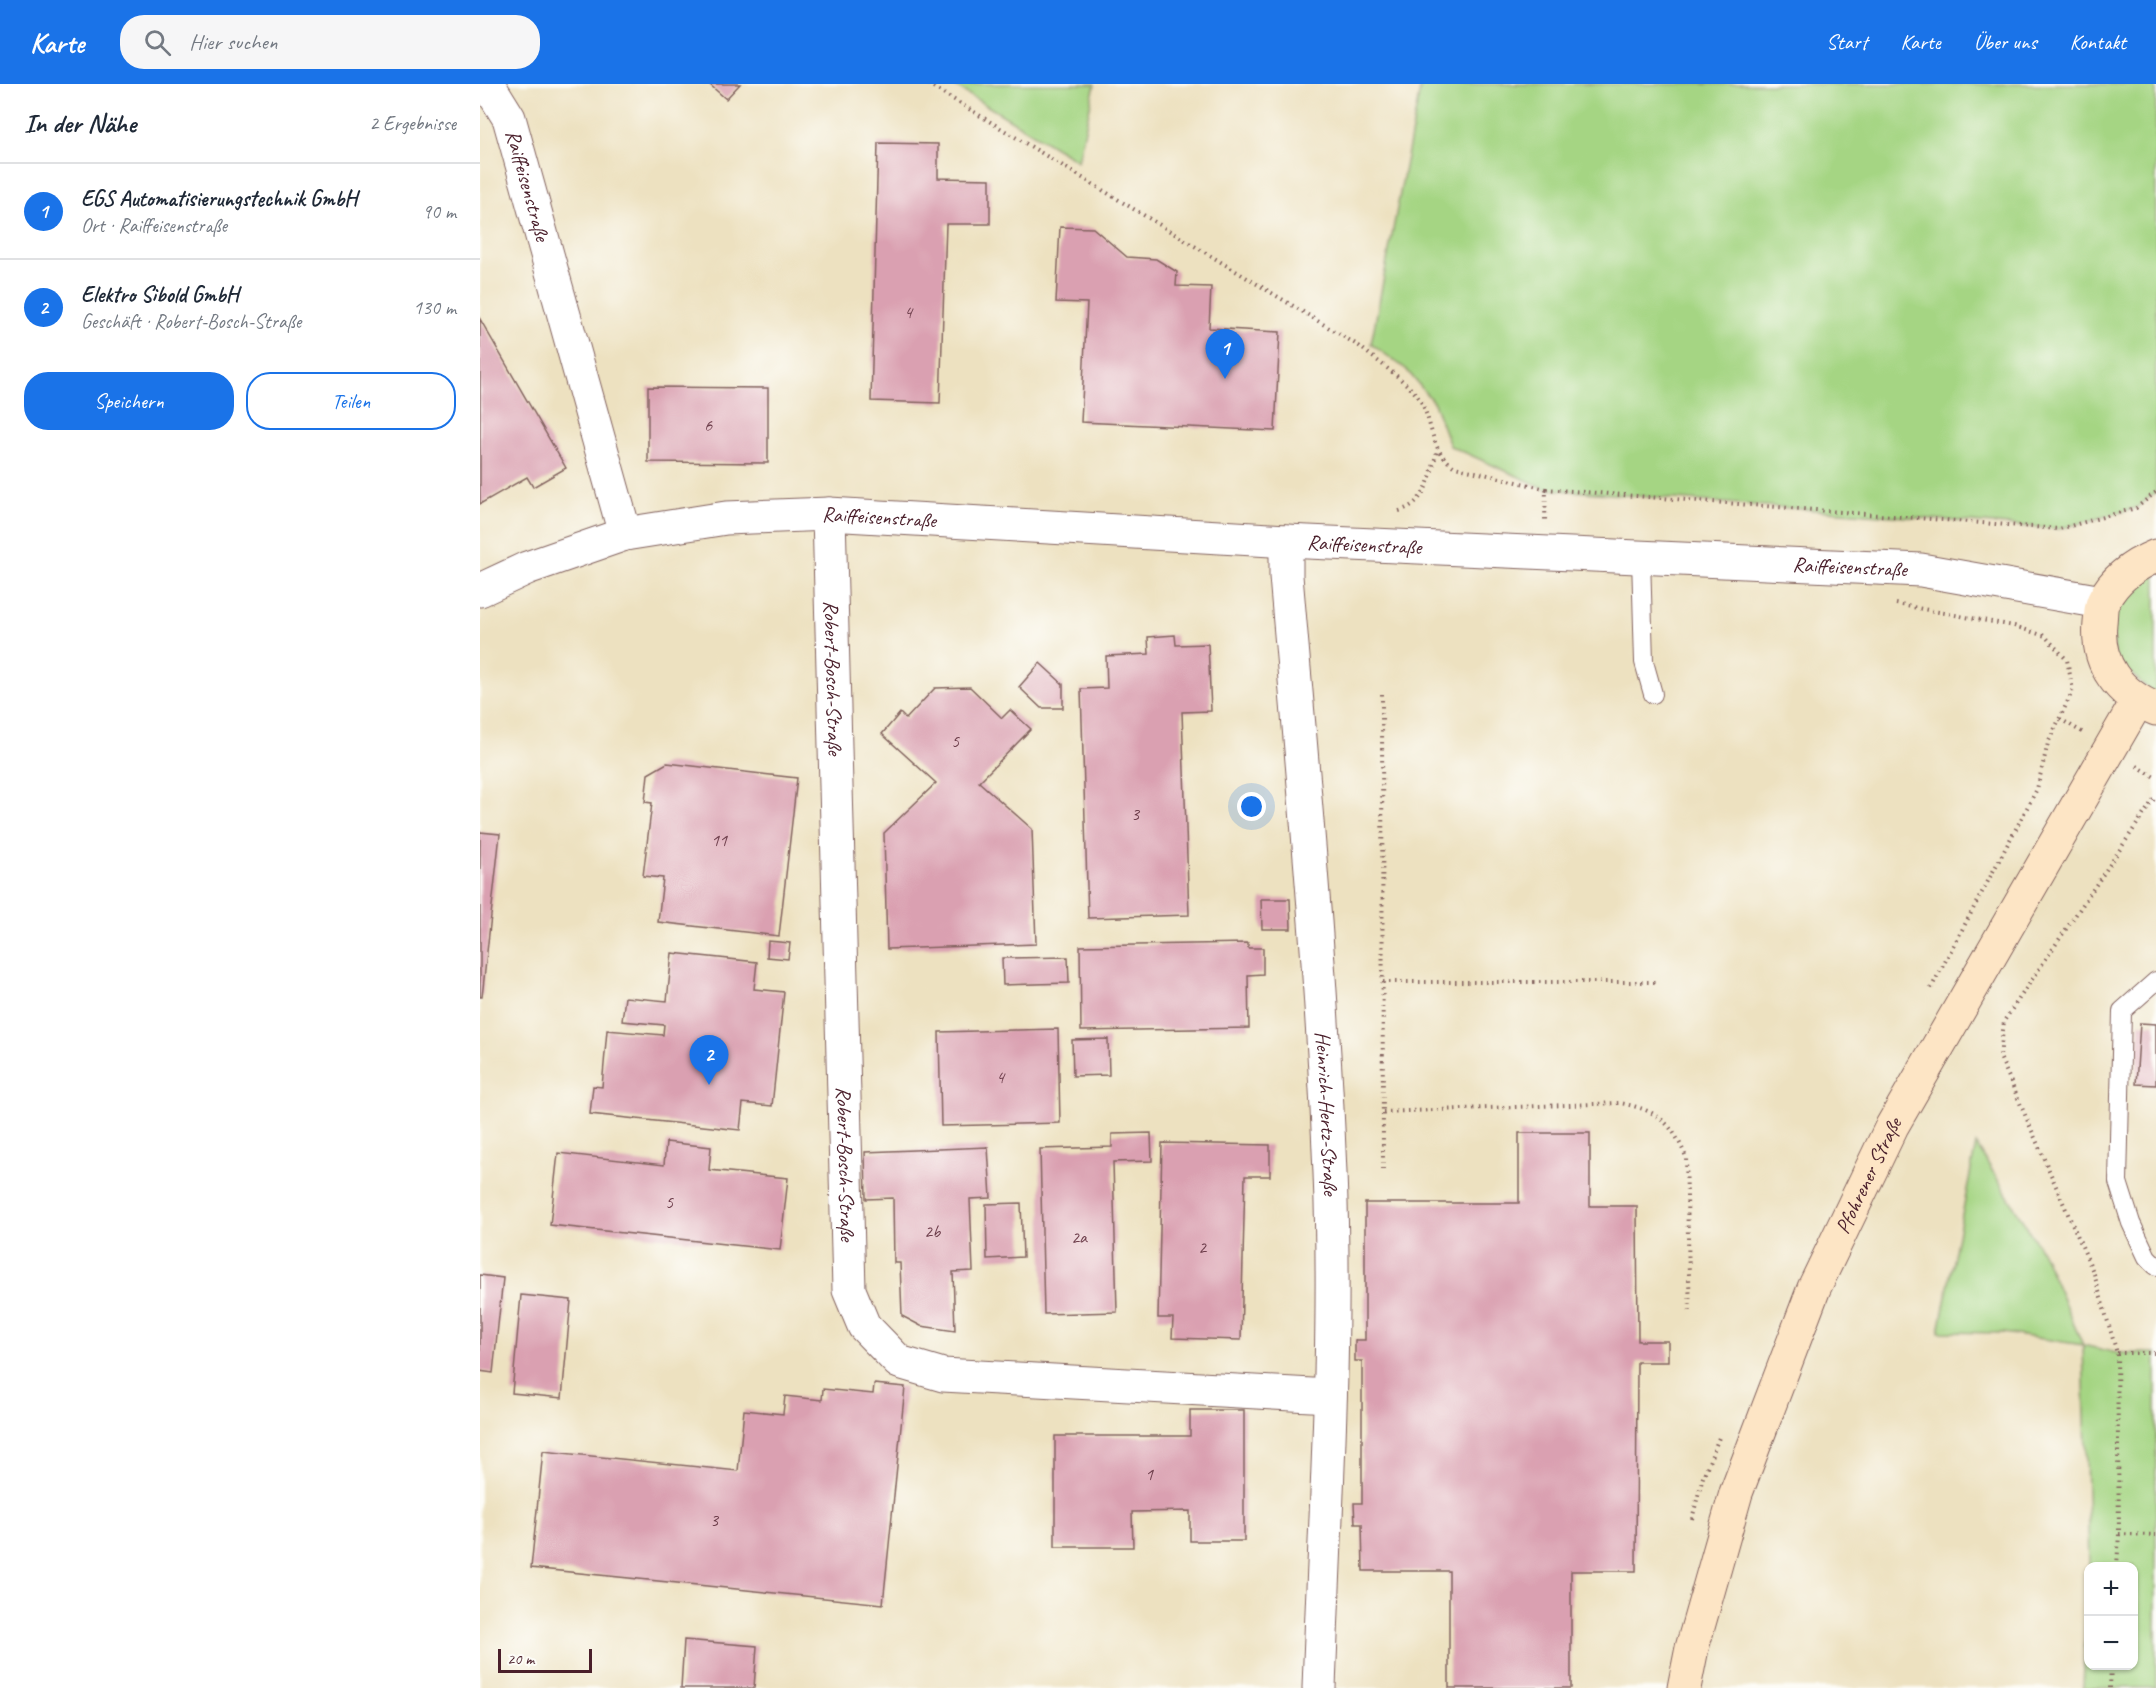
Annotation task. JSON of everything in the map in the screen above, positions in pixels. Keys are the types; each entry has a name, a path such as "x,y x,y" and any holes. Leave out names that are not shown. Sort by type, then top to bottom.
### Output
{"main road":[{"path":"2146,705 2118,684 2104,663 2099,637 2102,602 2114,585 2136,564 2156,556"},
{"name":"Pfohrener Straße","path":"1684,1688 1692,1648 1736,1493 1815,1288 1892,1126 2146,705"}],"street":[{"name":"Raiffeisenstraße","path":"488,84 509,118 625,534"},
{"name":"Raiffeisenstraße","path":"480,590 527,568 625,534 726,518 829,514 1286,541 1545,551 1641,558 1921,570 2102,602"},
{"name":"Robert-Bosch-Straße","path":"829,514 849,1290 864,1326 899,1362 943,1374 1330,1396"},
{"name":"Heinrich-Hertz-Straße","path":"1286,541 1286,576 1312,878 1330,1175 1330,1396 1319,1688"}],"lane":[{"path":"1641,558 1644,662 1653,694"},
{"path":"2156,981 2122,1011 2118,1182 2131,1223 2146,1257 2156,1266"}],"path":[{"path":"928,84 1359,346 1415,393 1431,425 1437,451 1444,460 1455,467 1546,489 2059,529 2136,508 2156,492"},
{"path":"1392,512 1401,511 1418,502 1427,487 1437,451"},
{"path":"1545,551 1546,489"},
{"path":"1885,602 2014,626 2045,636 2067,660 2073,690 2060,719"},
{"path":"1382,694 1383,1174"},
{"path":"2117,1562 2117,1353 2094,1274 2000,1058 2004,1021 2156,796"},
{"path":"1383,982 1657,982"},
{"path":"1383,1112 1620,1103 1654,1112 1678,1138 1686,1158 1690,1315"},
{"path":"2117,1353 2156,1353"},
{"path":"2119,1534 2156,1535"},
{"path":"2110,1688 2111,1670"}],"green space":[{"path":"951,84 1095,84 1078,161"},
{"path":"1421,84 2156,84 2156,492 2136,508 2059,529 1546,489 1450,446 1434,403 1406,369 1371,344"},
{"path":"2156,565 2156,696 2115,659 2113,613 2121,595"},
{"path":"1976,1144 2042,1252 2083,1345 2003,1333 1939,1332"},
{"path":"2083,1345 2117,1353 2156,1353 2156,1688 2083,1688 2084,1664 2084,1670 2138,1670 2138,1562 2089,1562"}],"building":[{"path":"709,84 740,84 726,99"},
{"path":"878,143 938,144 938,178 990,179 990,224 946,224 940,403 871,401"},
{"path":"1060,227 1093,228 1127,257 1156,259 1177,272 1176,286 1211,287 1209,328 1280,332 1275,431 1081,422 1087,303 1056,302"},
{"path":"480,319 566,468 533,487 527,477 480,504"},
{"path":"648,387 768,388 768,463 648,462"},
{"path":"1175,635 1176,645 1208,644 1211,711 1182,712 1189,915 1088,918 1081,689 1107,688 1106,656 1149,654 1148,637"},
{"path":"1040,663 1063,684 1063,708 1041,708 1019,687"},
{"path":"970,687 1002,718 1010,710 1031,729 979,782 1032,829 1036,944 887,949 884,833 936,783 882,734 900,713 906,719 935,688"},
{"path":"667,763 797,778 779,936 658,922 663,878 643,876 652,803 645,802 648,774"},
{"path":"480,832 500,834 482,997 480,997"},
{"path":"1261,899 1290,899 1291,929 1262,929"},
{"path":"768,941 790,943 788,959 767,957"},
{"path":"1248,943 1248,948 1263,948 1263,974 1248,975 1249,1028 1081,1031 1080,946"},
{"path":"672,953 757,962 754,989 784,992 772,1106 743,1103 740,1130 590,1114 593,1086 602,1087 607,1030 663,1035 664,1025 622,1021 625,997 667,1001"},
{"path":"1068,957 1069,983 1003,985 1002,958"},
{"path":"2140,1023 2156,1024 2156,1085 2136,1084"},
{"path":"1058,1029 1060,1123 941,1126 939,1032"},
{"path":"1108,1039 1109,1075 1073,1076 1072,1040"},
{"path":"1151,1133 1152,1161 1113,1162 1117,1312 1044,1314 1040,1149 1112,1147 1112,1134"},
{"path":"1519,1133 1590,1133 1590,1206 1637,1206 1638,1341 1668,1341 1668,1362 1637,1362 1636,1571 1571,1571 1571,1688 1449,1688 1449,1571 1363,1571 1362,1524 1355,1524 1354,1503 1362,1503 1362,1361 1355,1361 1355,1340 1365,1340 1365,1203 1519,1203"},
{"path":"666,1142 711,1147 709,1170 788,1178 780,1250 550,1225 558,1153 664,1165"},
{"path":"1162,1143 1270,1145 1270,1176 1245,1176 1241,1340 1172,1338 1173,1318 1158,1318"},
{"path":"988,1147 991,1198 970,1199 973,1271 953,1272 955,1331 921,1326 902,1316 900,1263 894,1263 893,1198 866,1199 865,1152"},
{"path":"1021,1203 1023,1257 987,1259 986,1204"},
{"path":"480,1275 503,1278 493,1373 480,1371"},
{"path":"521,1295 571,1300 562,1398 512,1393"},
{"path":"874,1384 905,1387 883,1604 531,1568 543,1451 738,1471 744,1410 783,1414 785,1396 822,1400 823,1389 873,1394"},
{"path":"1190,1410 1244,1410 1244,1541 1190,1541 1190,1511 1132,1512 1133,1547 1055,1547 1055,1436 1190,1436"},
{"path":"684,1640 757,1646 754,1688 681,1688"}],"place":[{"name":"EGS Automatisierungstechnik GmbH","path":"1225,379"},
{"name":"Elektro Sibold GmbH","path":"709,1085"}]}
